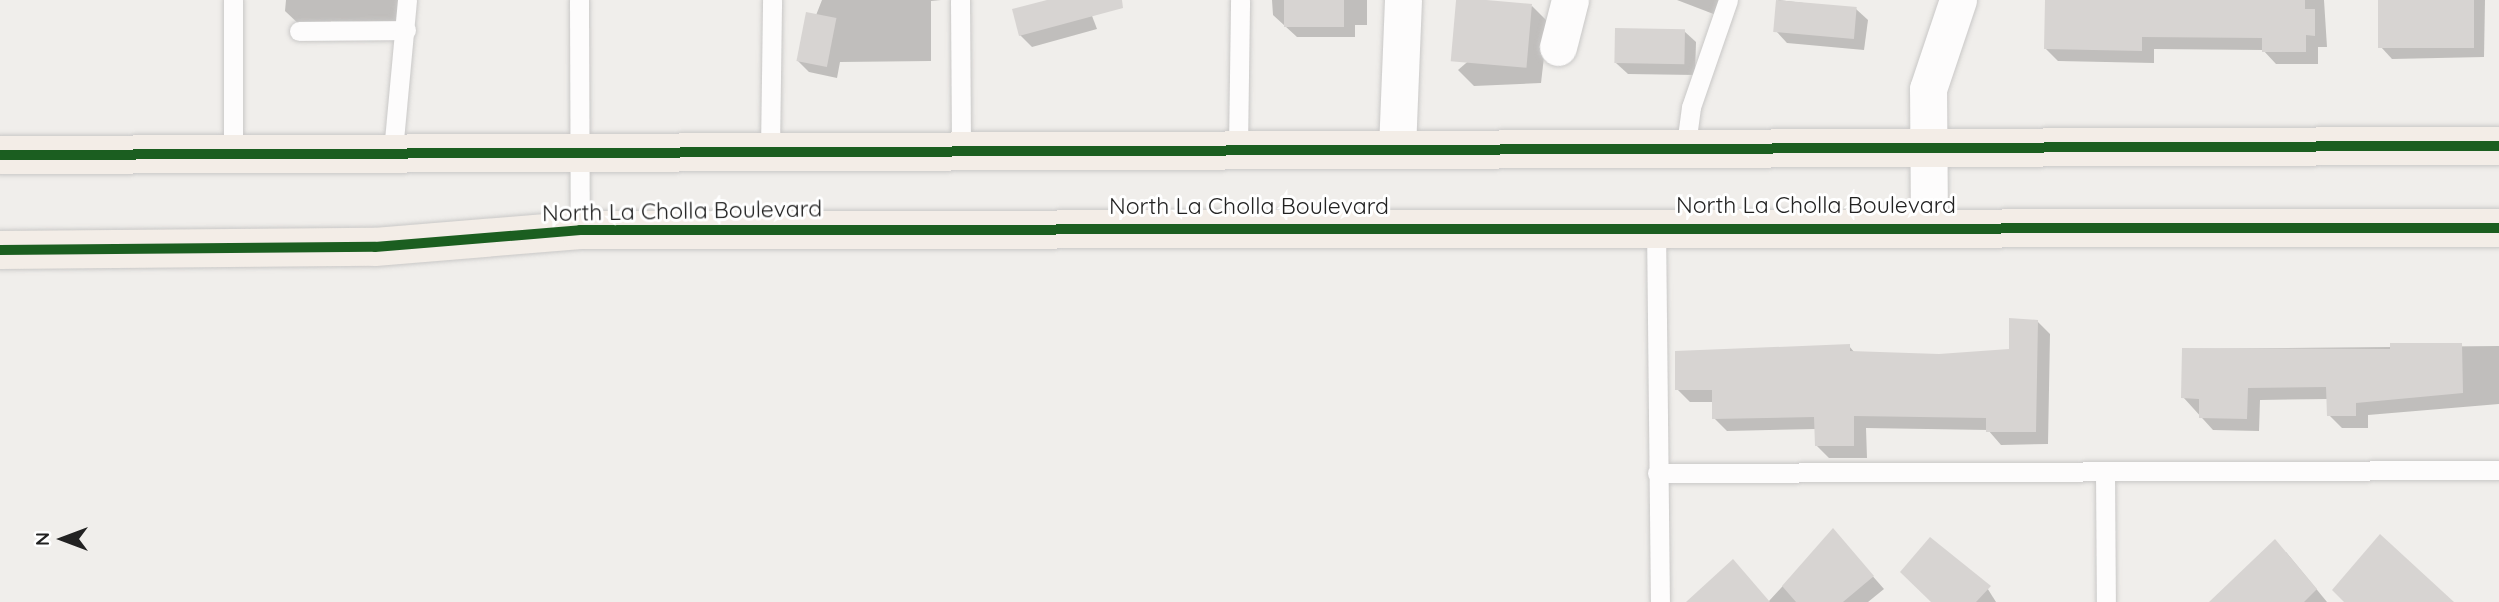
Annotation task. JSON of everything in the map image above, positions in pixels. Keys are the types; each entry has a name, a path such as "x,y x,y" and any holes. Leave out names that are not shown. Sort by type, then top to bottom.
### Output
{"main road":[{"path":"0,155 581,149 1238,148 1685,152 1929,148 2499,146"},
{"name":"North La Cholla Boulevard","path":"0,250 375,247 580,230 1656,225 2499,228"}],"street":[{"path":"1397,149 1403,0"},
{"path":"1558,47 1570,0"},
{"path":"1929,226 1928,89 1958,0"}],"lane":[{"path":"233,0 233,153"},
{"path":"393,151 407,0"},
{"path":"579,0 580,230"},
{"path":"770,149 772,0"},
{"path":"960,0 961,148"},
{"path":"1238,148 1240,0"},
{"path":"1685,152 1691,107 1728,0"},
{"path":"299,31 406,30"},
{"path":"1656,225 1660,602"},
{"path":"1657,473 2499,470"},
{"path":"2105,471 2106,602"}],"building":[{"path":"1047,0 1122,0 1123,8 1019,36 1012,9"},
{"path":"1284,0 1344,0 1344,27 1284,27"},
{"path":"1456,0 1532,4 1526,68 1451,61"},
{"path":"1776,0 1857,7 1854,39 1773,32"},
{"path":"2045,0 2305,0 2305,9 2315,9 2315,36 2306,35 2306,52 2262,52 2262,38 2142,37 2142,51 2044,49"},
{"path":"2378,0 2474,0 2474,48 2378,48"},
{"path":"806,12 836,18 827,67 796,61"},
{"path":"1615,28 1685,29 1684,64 1614,63"},
{"path":"2009,318 2038,320 2036,432 1986,432 1986,418 1854,416 1854,446 1815,446 1814,417 1712,419 1712,390 1675,390 1675,351 1850,344 1850,351 1939,354 2009,349"},
{"path":"2390,343 2462,343 2463,393 2356,403 2356,416 2327,416 2326,387 2248,388 2247,419 2199,418 2199,399 2181,398 2182,348 2390,349"},
{"path":"1833,528 1874,576 1843,602 1796,602 1782,586"},
{"path":"2380,534 2454,602 2344,602 2332,590"},
{"path":"1930,537 1991,586 1976,602 1931,602 1900,572"},
{"path":"2275,539 2317,589 2304,602 2209,602"},
{"path":"1733,559 1770,602 1686,602"}],"cycle path":[{"path":"0,155 2499,146"},
{"path":"0,250 375,247 580,230 2499,228"}]}
